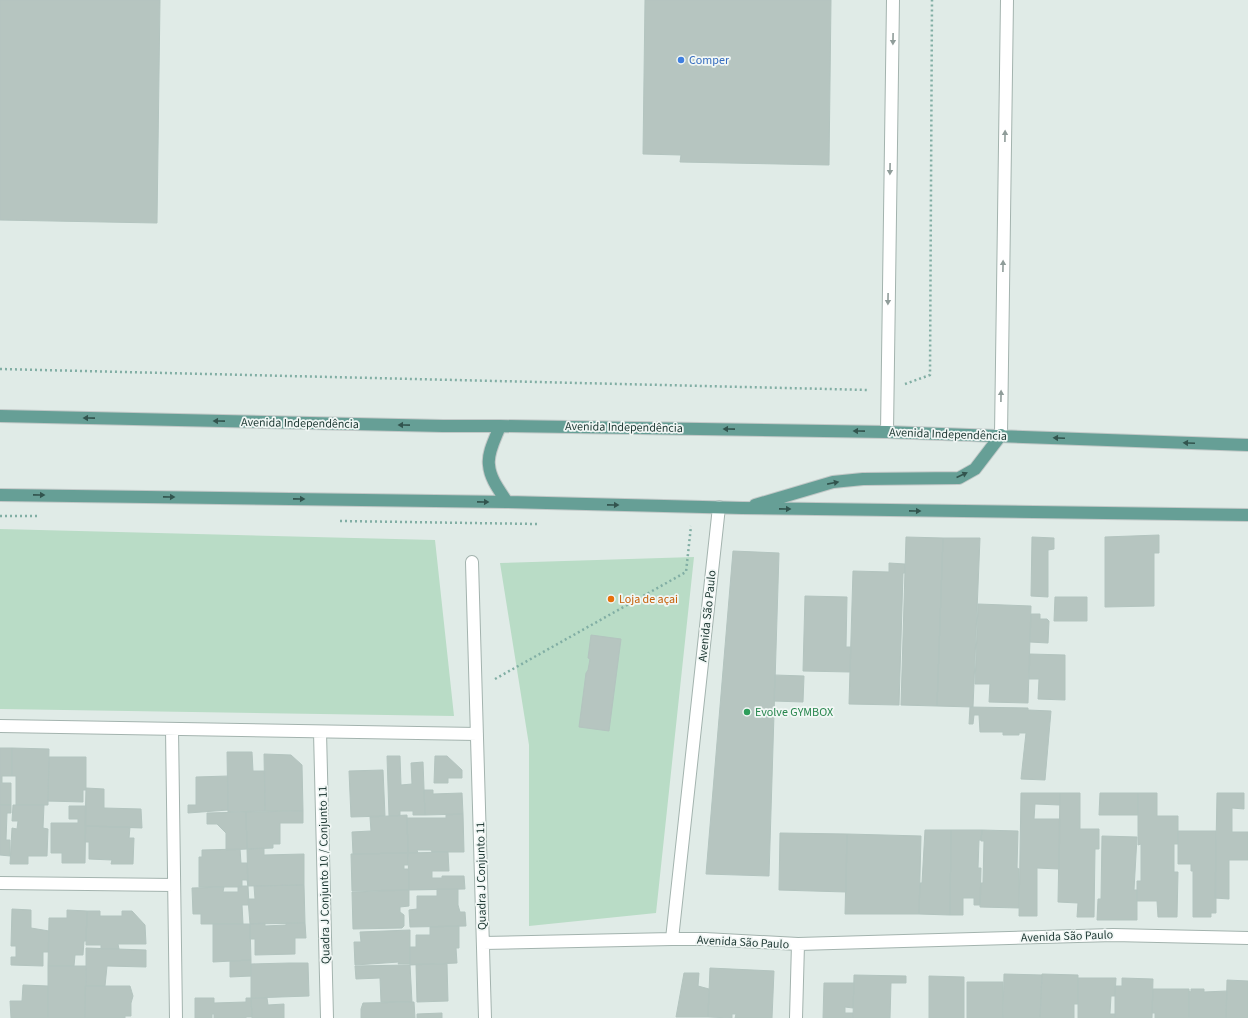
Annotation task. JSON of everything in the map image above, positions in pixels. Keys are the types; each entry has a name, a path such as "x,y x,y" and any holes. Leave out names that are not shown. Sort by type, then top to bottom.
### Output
{"main road":[{"name":"Avenida Independência","path":"0,416 443,426 886,432 1248,445"},
{"path":"500,426 489,456 488,465 491,477 507,502"},
{"path":"742,508 833,482 864,479 959,478 975,468 1001,435"},
{"path":"0,495 507,502 719,508 1248,515"}],"street":[{"path":"886,432 893,0"},
{"path":"1001,435 1007,0"},
{"name":"Avenida São Paulo","path":"719,508 672,939 798,944 1113,934 1248,938"},
{"name":"Quadra J Conjunto 11","path":"472,562 485,1018"},
{"path":"0,726 477,734"},
{"path":"172,729 176,1018"},
{"name":"Quadra J Conjunto 10 / Conjunto 11","path":"320,732 327,1018"},
{"path":"0,883 174,885"},
{"path":"482,943 672,939"},
{"path":"796,1018 798,944"}],"path":[{"path":"0,369 887,390 930,375 932,0"},
{"path":"0,516 44,516"},
{"path":"334,520 540,524"},
{"path":"683,526 717,526"},
{"path":"476,689 686,572 691,526"}],"green space":[{"path":"0,529 435,540 454,716 0,709"},
{"path":"694,557 656,913 529,926 529,745 500,563"}],"building":[{"path":"0,0 160,0 157,223 0,220"},
{"path":"645,0 831,0 829,165 680,162 681,155 643,154"},
{"path":"1159,535 1159,553 1154,553 1154,606 1105,607 1105,537"},
{"path":"906,537 943,538 937,706 901,705"},
{"path":"1032,537 1054,538 1054,549 1048,550 1048,597 1031,596"},
{"path":"943,538 980,538 973,707 937,706"},
{"name":"Evolve GYMBOX","path":"733,551 779,553 769,876 706,874"},
{"path":"889,563 905,564 905,573 903,573 899,705 849,704 853,571 889,572"},
{"path":"805,596 847,597 846,647 851,647 850,672 803,671"},
{"path":"1055,597 1087,597 1087,621 1054,621"},
{"path":"978,604 1031,606 1028,703 989,702 990,684 975,684"},
{"path":"1031,614 1040,614 1040,619 1047,619 1049,621 1048,643 1030,642"},
{"path":"591,635 621,639 609,731 579,727 586,673 590,659 588,658"},
{"path":"1030,654 1065,655 1065,700 1038,699 1039,679 1029,679"},
{"path":"775,675 804,676 803,702 774,701"},
{"path":"970,707 1028,708 1028,710 1051,711 1045,780 1021,779 1026,733 1019,733 1019,735 1003,735 1003,732 980,732 979,715 974,715 973,724 969,724"},
{"path":"0,748 12,748 12,776 2,776 2,783 11,783 11,805 0,805"},
{"path":"12,748 49,749 48,805 16,805 16,776 12,776"},
{"path":"227,752 252,752 253,771 265,771 265,811 228,812"},
{"path":"264,754 291,755 302,765 303,811 265,811"},
{"path":"387,756 400,756 401,785 412,784 411,763 423,762 425,815 413,815 413,811 400,811 400,816 389,816"},
{"path":"435,756 447,756 462,770 462,778 448,778 448,783 434,783"},
{"path":"49,757 86,757 86,790 83,790 83,802 48,801"},
{"path":"383,770 385,816 351,817 349,771"},
{"path":"228,776 228,810 188,813 188,805 196,805 196,777"},
{"path":"86,788 104,789 104,808 141,809 142,828 85,826"},
{"path":"424,790 433,790 433,794 462,793 463,814 425,815"},
{"path":"1021,793 1060,793 1060,805 1035,804 1034,819 1060,819 1059,869 1037,868 1037,916 1019,916"},
{"path":"1060,793 1080,793 1080,829 1099,829 1099,849 1095,849 1094,917 1077,917 1078,903 1058,902"},
{"path":"1100,793 1138,793 1138,815 1099,815"},
{"path":"1138,793 1157,793 1157,816 1178,816 1178,844 1174,844 1174,872 1178,872 1177,917 1158,917 1157,901 1137,901 1137,881 1141,881 1141,844 1138,845"},
{"path":"1217,793 1244,793 1244,809 1232,808 1232,832 1248,832 1248,860 1229,860 1229,899 1215,898"},
{"path":"0,805 11,805 11,813 7,813 6,840 10,840 10,856 0,855"},
{"path":"13,805 44,805 43,828 48,829 47,856 28,856 28,864 10,864 12,828 17,829 18,821 12,821"},
{"path":"69,806 86,806 85,863 62,863 62,853 51,853 51,823 78,823 78,819 69,819"},
{"path":"303,811 303,823 280,823 280,844 273,844 273,848 247,849 246,812"},
{"path":"246,812 247,849 226,850 226,833 217,824 207,824 207,813"},
{"path":"463,814 464,852 432,852 431,850 417,850 418,853 408,853 407,818 446,818 446,815"},
{"path":"407,815 408,853 353,854 352,832 371,831 370,817"},
{"path":"85,826 130,827 129,838 134,838 133,864 111,864 112,860 89,859 89,842 85,842"},
{"path":"925,830 951,830 950,915 919,914 920,883 922,883"},
{"path":"951,830 982,830 981,840 979,840 978,868 981,868 980,905 974,905 974,898 963,898 963,915 950,915"},
{"path":"982,830 1018,831 1017,868 1019,869 1019,908 980,907 981,883 983,883 984,841 981,841"},
{"path":"1178,831 1216,831 1216,913 1211,913 1211,917 1193,917 1193,871 1191,871 1191,864 1178,864"},
{"path":"780,833 847,834 846,892 779,890"},
{"path":"847,834 921,836 919,914 845,914"},
{"path":"1102,836 1137,837 1134,890 1137,890 1137,920 1097,920 1098,899 1101,899"},
{"path":"264,848 264,855 304,854 304,885 248,886 247,849"},
{"path":"240,849 241,863 247,863 248,886 247,880 242,880 242,887 199,887 199,857 202,857 202,850"},
{"path":"448,852 449,871 432,871 432,878 442,878 442,876 464,876 465,889 409,890 408,853"},
{"path":"408,853 408,865 404,865 404,869 409,869 409,890 352,891 351,854"},
{"path":"304,885 305,923 250,924 248,899 255,899 254,886"},
{"path":"238,886 248,886 249,905 242,905 243,924 201,924 201,914 193,914 192,888 224,887 223,892 238,892"},
{"path":"437,889 458,889 458,905 460,912 465,912 466,926 410,927 409,910 417,909 417,896 437,896"},
{"path":"409,890 409,906 400,907 400,912 404,915 404,926 402,928 353,929 352,892"},
{"path":"12,909 31,910 31,928 49,931 49,952 43,952 43,966 11,965 11,957 16,957 16,946 11,946"},
{"path":"67,910 87,911 86,941 84,941 83,955 75,955 74,966 48,966 49,918 67,918"},
{"path":"87,911 100,911 100,916 122,916 122,911 132,911 145,925 146,944 118,944 119,949 101,949 101,945 86,945"},
{"path":"265,923 265,926 286,925 286,923 305,923 306,938 295,938 295,954 255,955 255,939 250,939 250,924"},
{"path":"213,924 250,924 251,960 213,962"},
{"path":"459,926 459,948 456,948 457,963 410,965 410,947 416,947 416,935 430,935 430,927"},
{"path":"410,930 410,964 398,964 399,962 355,965 354,942 361,942 360,932"},
{"path":"86,948 146,950 146,967 107,966 105,986 86,986"},
{"path":"251,960 251,976 230,977 230,961"},
{"path":"308,963 309,996 251,998 251,964"},
{"path":"416,964 447,964 448,1001 417,1002"},
{"path":"410,965 412,1002 381,1002 380,978 356,979 355,966"},
{"path":"48,966 86,966 85,1018 48,1018"},
{"path":"710,968 774,971 772,1018 735,1018 736,1014 732,1014 732,1018 708,1017"},
{"path":"684,973 699,973 698,986 709,989 708,1017 676,1017"},
{"path":"1004,974 1042,975 1040,1018 1003,1018"},
{"path":"1042,974 1078,975 1078,1004 1074,1004 1074,1018 1040,1018"},
{"path":"854,975 906,976 906,983 891,983 890,1018 853,1018"},
{"path":"929,976 964,977 964,1018 929,1018"},
{"path":"1078,978 1116,978 1115,996 1111,996 1110,1013 1115,1014 1115,1018 1078,1018"},
{"path":"1122,978 1153,979 1152,1018 1115,1018 1115,986 1122,986"},
{"path":"1227,980 1248,981 1248,1018 1226,1018"},
{"path":"967,982 1003,982 1003,1018 967,1018"},
{"path":"824,983 854,983 853,1008 845,1007 845,1013 853,1013 853,1018 823,1018"},
{"path":"23,985 48,986 48,1018 11,1018 10,1001 22,1001"},
{"path":"85,986 130,986 133,996 131,1003 131,1016 125,1016 125,1018 85,1018"},
{"path":"1153,989 1189,989 1189,1018 1155,1018 1155,1013 1152,1013"},
{"path":"1191,989 1204,989 1204,992 1227,991 1226,1018 1189,1018 1189,991 1191,992"},
{"path":"195,998 214,998 214,1003 246,1002 246,998 251,998 252,1017 214,1018 214,1014 212,1014 212,1018 195,1018"},
{"path":"251,998 267,998 268,1005 284,1004 284,1018 252,1018"},
{"path":"414,1002 415,1018 361,1018 363,1003"},
{"path":"442,1013 442,1018 417,1018 417,1014"}],"place":[{"name":"Comper","path":"681,60"},
{"name":"Loja de açai","path":"611,599"},
{"name":"Evolve GYMBOX","path":"747,712"}]}
